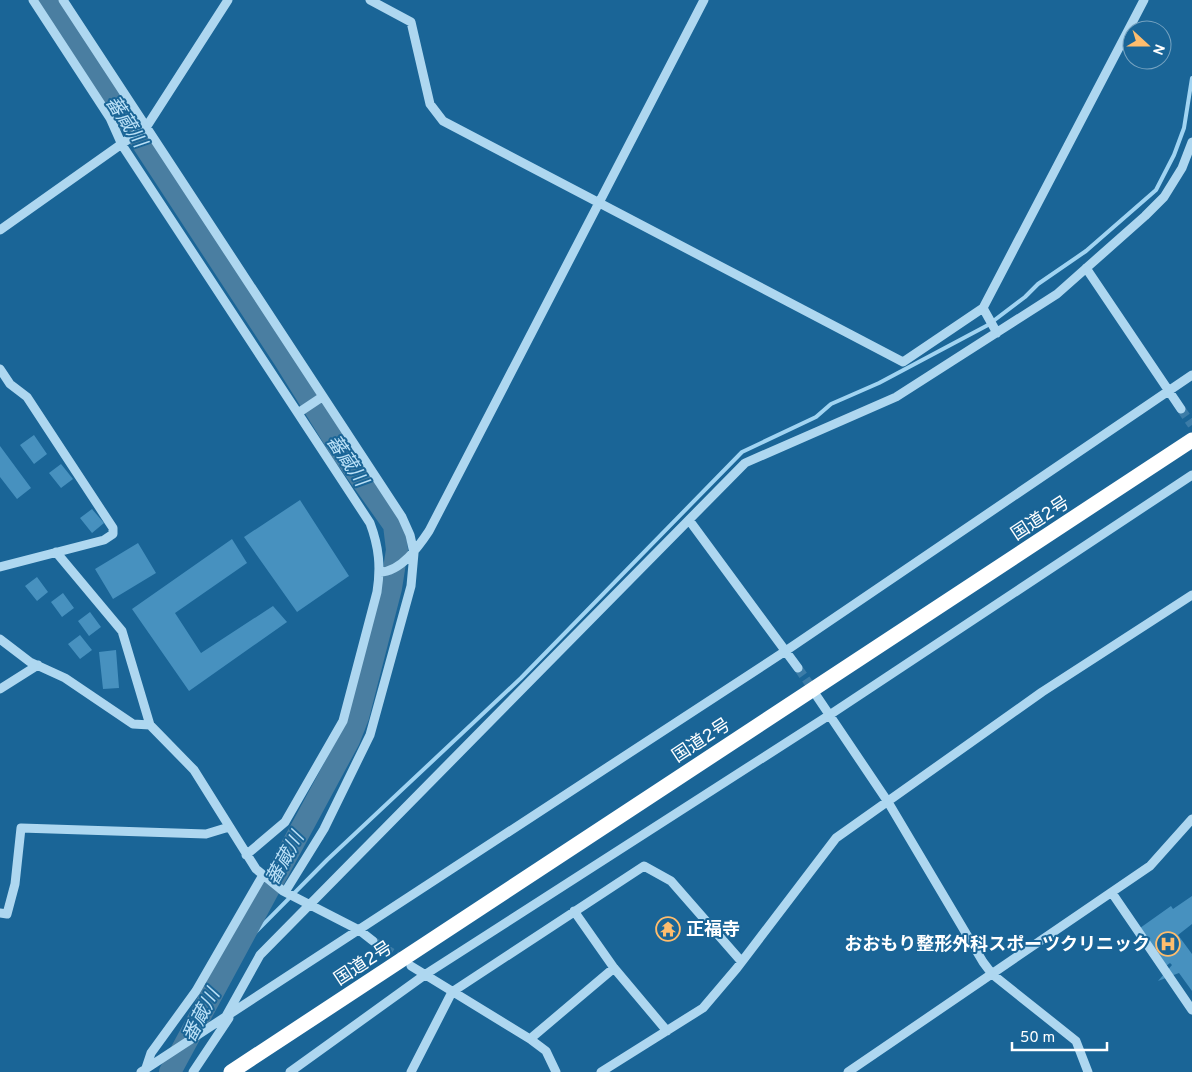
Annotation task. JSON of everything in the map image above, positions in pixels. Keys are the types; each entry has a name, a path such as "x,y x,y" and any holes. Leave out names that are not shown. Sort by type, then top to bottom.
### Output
{"highway":[{"name":"国道2号","path":"231,1072 1192,440"}],"street":[{"path":"34,0 124,143 300,412 370,523 379,546 383,572 343,721 285,822 246,855"},
{"path":"63,0 321,398 402,517 410,535 414,554 411,586 370,735 324,829 286,892"},
{"path":"0,230 147,127 228,0"},
{"path":"370,0 411,22 430,104 443,121 599,205 903,362 983,308 1144,0"},
{"path":"383,572 414,554 429,531 704,0"},
{"path":"193,1072 228,1016 260,955 745,463 896,396 1057,294 1164,197 1182,168 1192,142"},
{"path":"1086,268 1181,409"},
{"path":"983,308 997,333"},
{"path":"0,369 10,384 28,397 113,528 113,534 104,540 0,567"},
{"path":"147,1071 157,1062 787,650 1192,375"},
{"path":"300,412 321,398"},
{"path":"290,1072 426,974 831,714 1192,475"},
{"path":"689,520 787,650 798,668"},
{"path":"56,552 122,631 150,725 194,770 208,789 246,855 264,876 286,892 359,930 373,941"},
{"path":"601,1072 704,1008 836,838 1042,692 1192,595"},
{"path":"0,639 30,662 65,678 133,724 150,725"},
{"path":"0,689 38,665"},
{"path":"816,695 831,714 888,802 992,974 1076,1041 1088,1072"},
{"path":"848,1072 1150,866 1192,819"},
{"path":"0,913 7,914 16,884 21,828 206,834 229,827"},
{"path":"411,1072 452,992 644,866 671,881 741,961"},
{"path":"147,1071 151,1053 196,991 264,876"},
{"path":"1112,893 1192,1010"},
{"path":"574,911 614,968 667,1031"},
{"path":"411,966 530,1039 546,1051 556,1072"},
{"path":"530,1039 614,968"}],"building":[{"path":"34,435 47,454 34,464 20,445"},
{"path":"0,446 31,488 17,499 0,477"},
{"path":"61,464 73,479 61,488 49,473"},
{"path":"300,500 349,576 297,612 244,537"},
{"path":"92,509 104,523 92,533 80,518"},
{"path":"232,539 247,563 175,613 201,653 273,606 287,622 189,691 132,609"},
{"path":"138,543 156,573 113,599 95,569"},
{"path":"37,577 48,592 37,601 25,586"},
{"path":"63,593 74,608 62,617 51,602"},
{"path":"90,612 101,627 89,636 78,621"},
{"path":"80,635 92,650 80,659 68,644"},
{"path":"116,650 119,688 103,689 99,652"},
{"name":"おおもり整形外科スポーツクリニック","path":"1192,896 1192,924 1178,935 1192,954 1192,991 1179,973 1158,981 1172,965 1170,963 1166,966 1140,928 1171,906 1173,909"}],"waterway":[{"name":"蕃蔵川","path":"49,0 284,359 342,452 394,525 397,550 391,588 358,717 349,740 170,1072"},
{"path":"230,958 327,860 521,678 742,452 816,417 831,404 879,383 988,325 1025,297 1038,284 1086,251 1156,190 1174,155 1184,128 1192,78"}],"tunnel":[{"path":"1181,409 1192,425"},
{"path":"798,668 815,692"},
{"path":"373,941 405,961"}],"place":[{"name":"正福寺","path":"668,929"},
{"name":"おおもり整形外科スポーツクリニック","path":"1168,944"}],"water label":[{"name":"番蔵川","path":"200,1015"}]}
